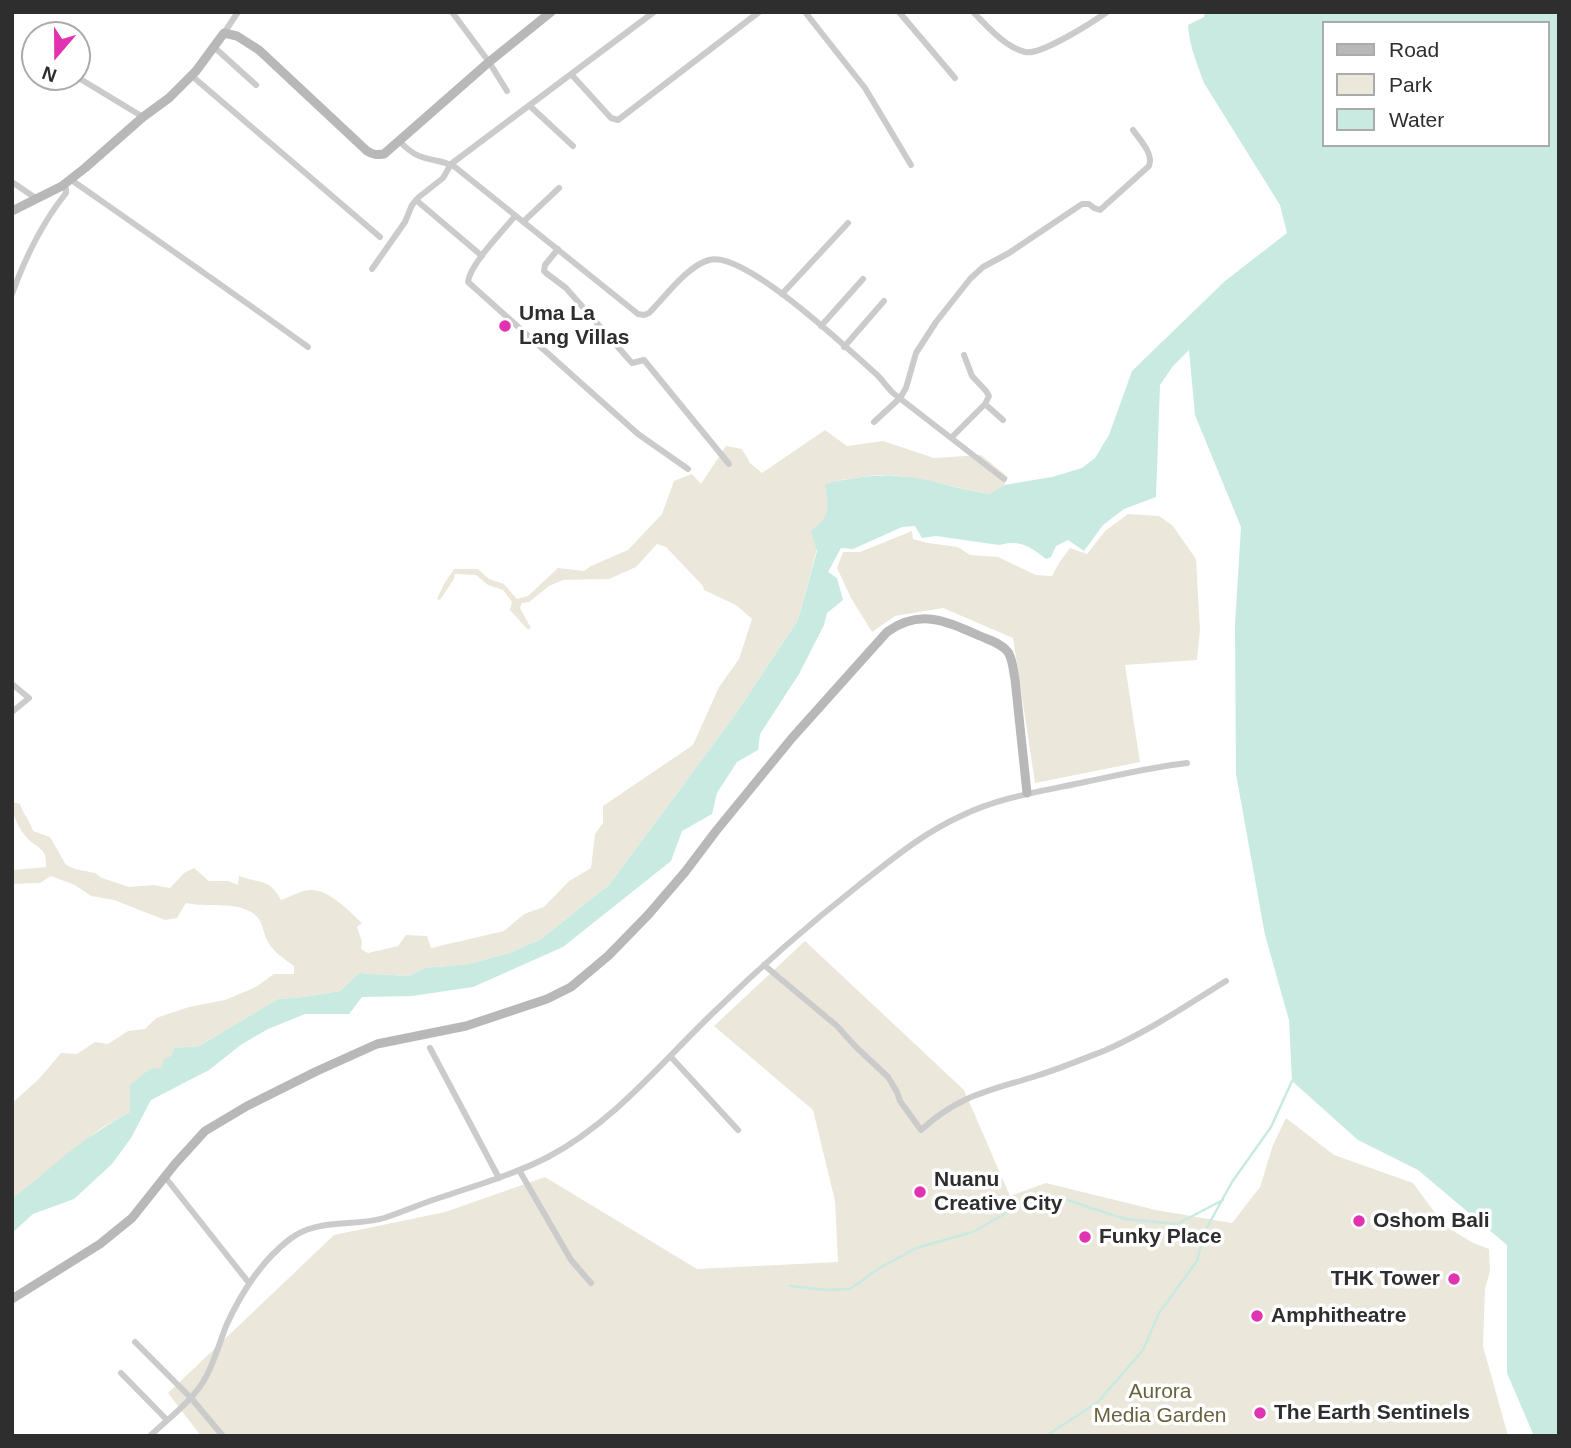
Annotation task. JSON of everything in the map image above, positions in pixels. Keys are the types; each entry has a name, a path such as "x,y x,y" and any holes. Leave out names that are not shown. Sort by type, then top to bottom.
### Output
{"street":[{"path":"12,211 66,182 143,117 169,99 214,47 238,12"},
{"path":"452,12 507,91"},
{"path":"224,33 237,36 259,50 375,155 384,153 399,141 551,12"},
{"path":"372,269 405,222 412,205 443,178 453,165 654,12"},
{"path":"571,74 611,118 618,120 759,12"},
{"path":"804,12 865,88 911,165"},
{"path":"899,12 955,78"},
{"path":"974,13 1006,42 1032,53 1060,41 1107,12"},
{"path":"214,47 256,85"},
{"path":"191,76 380,237"},
{"path":"91,85 143,117"},
{"path":"530,107 573,146"},
{"path":"874,422 900,398 906,388 915,355 924,340 954,297 979,270 1082,204 1089,204 1100,210 1149,166 1149,153 1133,130"},
{"path":"399,141 419,156 453,165 633,310 644,315 700,263 722,259 744,268 821,326 874,372 892,393 1004,479"},
{"path":"12,182 37,199"},
{"path":"12,294 28,253 47,219 66,193 66,182"},
{"path":"66,182 212,278 308,347"},
{"path":"523,222 559,188"},
{"path":"416,200 482,256"},
{"path":"515,216 482,256 469,275 468,282 638,435 688,469"},
{"path":"782,294 848,223"},
{"path":"558,249 545,265 544,271 566,288 632,363 644,360 729,464"},
{"path":"821,326 863,279"},
{"path":"844,347 884,301"},
{"path":"951,438 988,398 988,393 972,376 964,355"},
{"path":"985,404 1003,420"},
{"path":"12,1299 100,1244 132,1218 205,1131 247,1106 317,1070 377,1044 466,1026 547,999 571,987 608,956 648,915 792,738 887,632 903,622 920,618 945,621 1006,650 1012,660 1015,678 1027,793"},
{"path":"12,684 29,698 12,712"},
{"path":"150,1436 191,1398 207,1376 242,1293 256,1273 291,1238 306,1229 383,1218 499,1178 548,1157 594,1128 640,1088 764,965 863,882 893,858 962,815 1027,793 1187,763"},
{"path":"764,965 837,1026 888,1077 900,1101 921,1130 943,1112 975,1094 1050,1071 1133,1037 1226,981"},
{"path":"430,1048 499,1178"},
{"path":"671,1057 738,1130"},
{"path":"519,1170 571,1260 591,1283"},
{"path":"165,1177 249,1283"},
{"path":"135,1342 191,1398 223,1436"},
{"path":"121,1373 167,1420"}],"green space":[{"path":"825,430 847,446 883,441 934,458 981,455 1008,477 1004,485 989,494 922,479 895,476 877,475 839,480 829,504 798,620 735,715 609,885 541,939 509,953 469,964 425,968 408,976 359,973 340,991 278,999 199,1046 174,1048 130,1112 100,1129 12,1198 12,1103 38,1080 61,1053 77,1054 95,1042 108,1044 128,1031 145,1029 156,1018 189,1007 225,1000 256,987 274,974 294,974 294,966 272,948 258,918 244,909 186,903 177,918 165,920 114,900 91,896 75,885 51,876 40,883 12,884 12,870 46,867 46,858 19,827 12,802 20,804 33,831 50,837 66,865 129,887 154,885 170,888 184,873 194,868 209,881 228,881 238,885 239,876 264,883 277,893 281,900 316,890 338,901 362,923 357,927 362,942 361,949 368,953 398,946 406,935 427,936 431,948 504,931 524,914 544,907 569,881 591,868 595,834 603,823 603,806 693,745 719,687 739,659 752,619 736,605 704,590 666,547 657,544 636,567 609,579 563,580 549,586 529,602 522,603 520,608 531,628 528,630 510,610 512,602 503,590 488,585 476,575 455,574 440,600 437,599 444,584 454,569 478,569 489,579 504,584 517,599 528,596 558,568 584,571 628,550 662,514 674,481 692,474 701,484 726,446 742,449 750,463 762,473"},
{"path":"1128,514 1159,516 1173,526 1196,559 1200,630 1197,660 1125,665 1140,762 1035,783 1013,638 943,608 895,616 872,632 851,598 837,568 843,552 860,552 912,531 913,539 958,547 970,555 998,557 1036,575 1052,576 1070,548 1087,554 1105,531"},
{"name":"Nuanu Creative City","path":"805,941 964,1090 1010,1196 1046,1183 1156,1210 1232,1223 1260,1187 1273,1145 1286,1118 1334,1155 1413,1183 1444,1225 1473,1243 1489,1249 1490,1271 1485,1289 1483,1346 1508,1436 201,1436 168,1393 334,1235 445,1212 545,1177 697,1269 838,1262 835,1201 813,1110 714,1026"}],"water":[{"path":"1205,12 1559,12 1559,1436 1534,1436 1507,1373 1507,1245 1418,1170 1358,1140 1292,1081 1289,1020 1265,935 1236,774 1235,625 1241,527 1195,415 1189,350 1173,366 1160,385 1156,497 1124,509 1103,525 1084,551 1068,540 1056,546 1051,557 1046,559 1019,544 999,545 936,536 922,538 915,526 902,527 853,549 841,548 828,572 837,578 843,600 827,613 824,625 799,674 760,734 758,750 737,762 717,793 712,814 682,831 671,861 563,947 473,987 412,996 362,997 349,1014 305,1014 268,1029 242,1044 209,1070 151,1100 131,1138 112,1164 74,1199 33,1214 12,1233 12,1198 80,1144 130,1112 130,1085 150,1069 161,1068 164,1059 171,1056 174,1048 199,1046 278,999 340,991 359,973 408,976 425,968 469,964 509,953 541,939 609,885 735,715 798,620 817,551 811,531 822,521 827,511 825,484 887,475 928,480 989,494 1004,485 1052,477 1082,468 1095,458 1109,435 1132,371 1225,281 1287,233 1280,205 1204,83 1188,25 1204,17"}],"waterway":[{"path":"1046,1436 1098,1402 1143,1350 1159,1313 1197,1261 1205,1231 1232,1182 1271,1127 1292,1081"},
{"path":"790,1286 827,1290 850,1289 878,1269 916,1248 973,1232 1018,1206 1061,1198 1125,1219 1177,1224 1223,1200"}],"place":[{"name":"Uma La Lang Villas","path":"505,326"},
{"name":"Nuanu Creative City","path":"920,1192"},
{"name":"Oshom Bali","path":"1359,1221"},
{"name":"Funky Place","path":"1085,1237"},
{"name":"THK Tower","path":"1454,1279"},
{"name":"Amphitheatre","path":"1257,1316"},
{"name":"The Earth Sentinels","path":"1260,1413"}],"park label":[{"name":"Aurora Media Garden","path":"1160,1404"}]}
